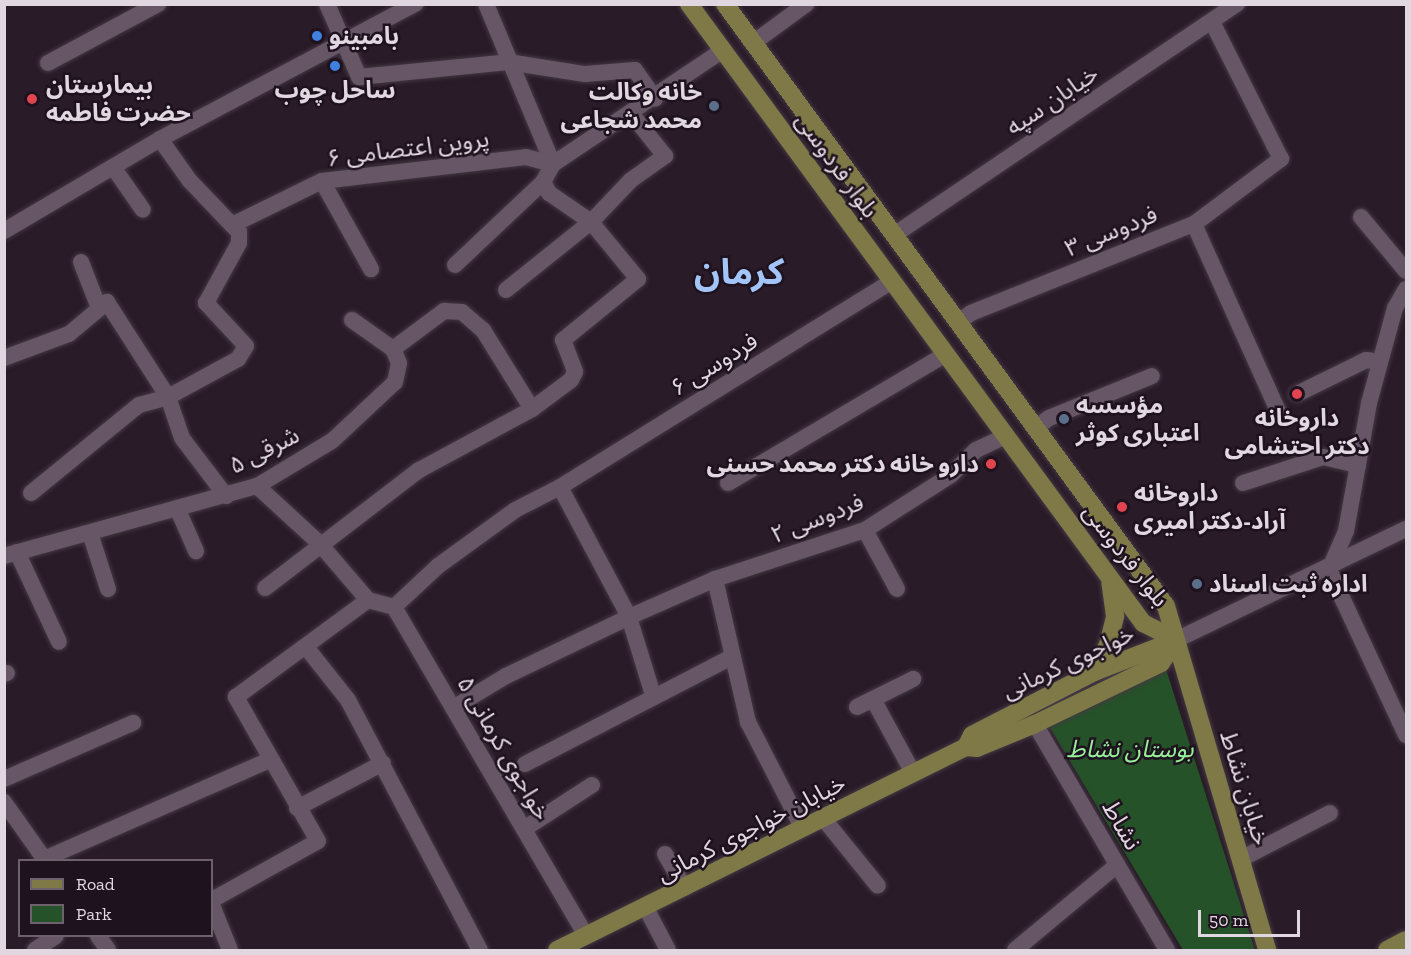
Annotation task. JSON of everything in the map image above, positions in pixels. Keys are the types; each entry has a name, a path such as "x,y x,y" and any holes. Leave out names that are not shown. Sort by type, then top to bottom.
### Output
{"main road":[{"name":"بلوار فردوسی","path":"689,4 1143,623 1176,640"},
{"name":"بلوار فردوسی","path":"725,4 1167,606 1176,640"},
{"path":"870,251 894,235"},
{"path":"1094,672 1108,645 1115,616 1108,574"},
{"name":"خواجوی کرمانی","path":"1176,640 1161,663 1035,724 977,748 966,747 972,735 1094,672 1176,640"},
{"name":"خیابان نشاط","path":"1176,640 1267,951"},
{"name":"خیابان خواجوی کرمانی","path":"557,950 966,747"},
{"path":"1258,916 1280,951"},
{"path":"1386,951 1407,940"}],"street":[{"path":"48,63 158,4"},
{"path":"327,4 345,39 358,77 508,62 585,74 635,70 655,99"},
{"path":"4,231 160,139 345,39 415,4"},
{"path":"486,4 552,164"},
{"path":"753,43 806,4"},
{"name":"خیابان سپه","path":"894,235 1238,4"},
{"path":"1194,224 1281,159 1212,22"},
{"path":"455,265 543,182 552,164 630,112 655,99 723,50"},
{"path":"506,290 591,222 631,180 666,156 630,112"},
{"path":"31,493 139,405 168,397 238,359 246,346 206,303 239,243 239,232 190,181 160,139"},
{"name":"پروین اعتصامی ۶","path":"232,225 322,181 526,157 552,164"},
{"path":"113,167 143,210"},
{"path":"322,181 371,269"},
{"path":"265,588 419,470 532,409 571,380 575,372 563,340 638,279 591,222 549,193 543,182"},
{"path":"1361,217 1407,272"},
{"name":"فردوسی ۳","path":"958,323 971,313 1194,224 1236,311 1278,411"},
{"path":"81,262 99,308"},
{"name":"فردوسی ۶","path":"394,607 438,566 514,510 560,487 892,281"},
{"path":"1407,289 1395,308 1380,362 1346,531 1329,570 1407,735"},
{"path":"4,358 69,334 107,302 168,397 182,438 226,496"},
{"path":"352,320 393,348 444,311 462,312 483,330 532,409"},
{"name":"شرقی ۵","path":"11,554 178,510 257,486 332,441 395,382 399,363 393,348"},
{"path":"728,483 946,354"},
{"path":"1297,394 1366,360 1380,362"},
{"path":"1035,428 1049,418 1152,376"},
{"name":"فردوسی ۲","path":"453,708 506,676 715,579 865,530 951,475 976,450 1006,436"},
{"path":"1243,483 1323,457 1358,465"},
{"path":"257,486 320,544 368,600 394,607"},
{"path":"560,487 629,617 653,695"},
{"path":"178,510 196,551"},
{"path":"1176,640 1329,570 1407,529"},
{"path":"865,530 897,589"},
{"path":"90,533 108,589"},
{"path":"11,554 58,642"},
{"path":"715,579 748,722 802,827"},
{"path":"213,899 318,841 269,760 236,697 368,600"},
{"name":"خواجوی کرمانی ۵","path":"394,607 586,936"},
{"path":"306,646 348,700 480,951"},
{"path":"525,765 653,695 733,656"},
{"path":"856,707 913,680"},
{"path":"873,699 913,773"},
{"path":"4,779 133,723"},
{"name":"نشاط","path":"1035,724 1167,951"},
{"path":"47,859 269,760"},
{"path":"297,808 383,763"},
{"path":"524,829 592,785"},
{"path":"4,802 10,822 44,859"},
{"path":"1241,860 1330,813"},
{"path":"823,818 878,886"},
{"path":"666,854 685,888"},
{"path":"1015,951 1117,865"},
{"path":"213,908 230,951"},
{"path":"645,908 668,951"},
{"path":"35,951 55,937"},
{"path":"99,937 108,951"}],"green space":[{"name":"بوستان نشاط","path":"1165,666 1255,950 1183,950 1047,723"}],"place":[{"name":"بامبینو","path":"317,36"},
{"name":"ساحل چوب","path":"335,66"},
{"name":"بیمارستان حضرت فاطمه","path":"32,99"},
{"name":"خانه وکالت محمد شجاعی","path":"714,106"},
{"name":"داروخانه دکتر احتشامی","path":"1297,394"},
{"name":"مؤسسه اعتباری کوثر","path":"1064,419"},
{"name":"دارو خانه دکتر محمد حسنی","path":"991,464"},
{"name":"داروخانه آراد-دکتر امیری","path":"1122,507"},
{"name":"اداره ثبت اسناد","path":"1197,584"}],"district":[{"name":"کرمان","path":"739,272"}]}
